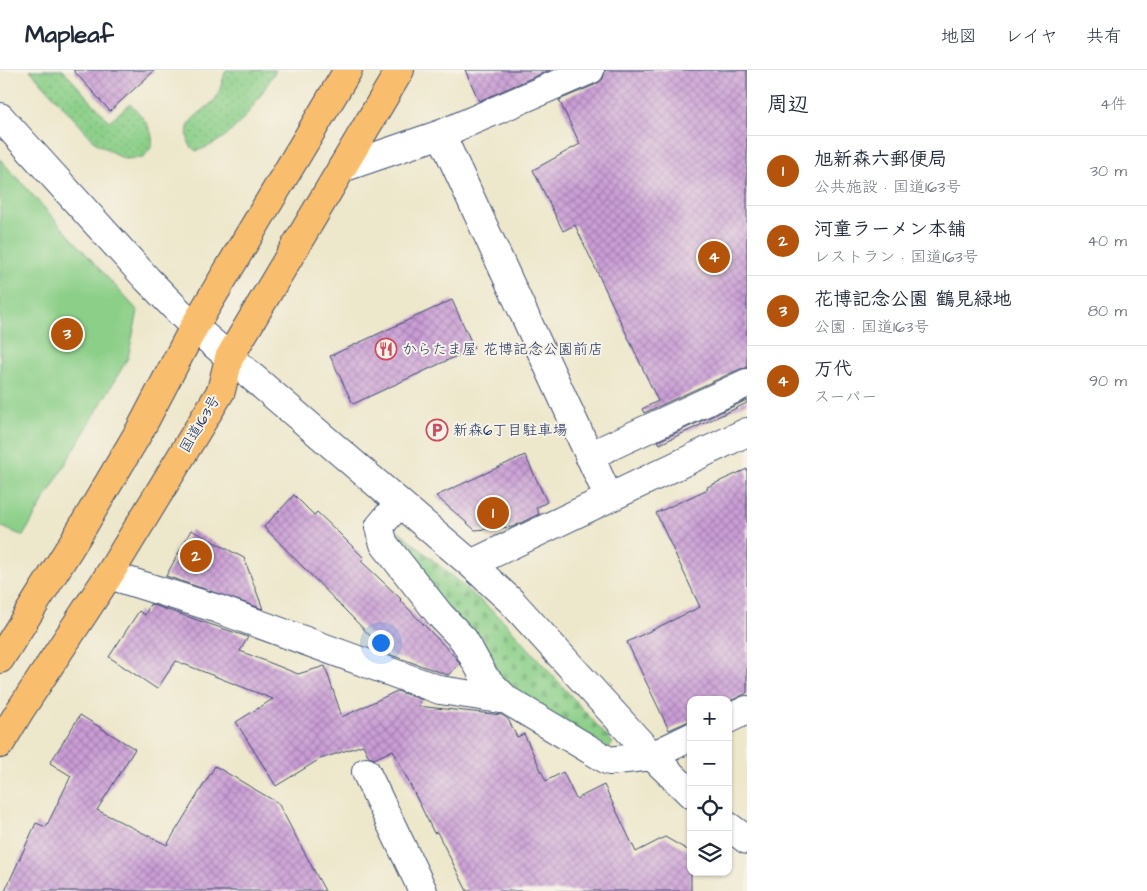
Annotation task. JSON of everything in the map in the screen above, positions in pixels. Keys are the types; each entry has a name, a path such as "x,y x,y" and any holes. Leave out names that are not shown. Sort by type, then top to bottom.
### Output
{"highway":[{"path":"0,658 79,533 135,439 194,327 348,70"},
{"name":"国道163号","path":"0,744 109,575 220,391 229,358 400,70"}],"street":[{"path":"342,168 441,134 590,70"},
{"path":"0,117 147,279 194,327 471,564 512,602 548,639 652,756 687,790"},
{"path":"441,134 609,498"},
{"path":"589,456 747,382"},
{"path":"471,564 747,432"},
{"path":"399,503 379,527 384,544 440,615 464,640 485,678 507,700 608,761 652,756 687,740"},
{"path":"109,575 218,609 440,690 507,700"},
{"path":"732,717 747,710"},
{"path":"366,772 423,891"},
{"path":"732,829 747,840"}],"green space":[{"path":"30,70 63,70 109,121 130,104 142,117 151,134 152,145 143,158 124,159 96,143"},
{"path":"226,70 276,70 261,95 243,119 222,138 210,146 196,151 189,142 187,131 189,124 217,96"},
{"path":"0,159 138,311 128,358 23,536 0,526"},
{"path":"399,531 504,621 613,743 609,748 494,679 393,538"}],"building":[{"path":"73,70 155,70 110,111"},
{"path":"465,70 550,70 479,101"},
{"path":"605,70 747,70 747,368 740,369 644,413 642,409 658,401 575,225 563,231 533,170 580,144 559,100 597,84 603,79"},
{"path":"452,300 474,348 353,404 330,356"},
{"path":"747,400 747,403 660,444 658,441"},
{"path":"525,455 547,502 536,508 539,514 512,527 475,530 436,496"},
{"path":"747,469 747,693 732,700 732,696 687,696 687,722 669,730 627,642 700,607 656,513 708,489 707,487"},
{"path":"294,495 314,515 317,512 364,558 361,561 401,599 460,664 448,675 388,654 264,527"},
{"path":"191,530 244,558 263,609 166,576"},
{"path":"150,604 248,637 240,651 298,674 325,666 342,717 397,691 423,700 417,706 502,715 508,719 517,737 524,734 546,781 563,772 576,799 604,785 636,852 665,837 687,850 687,876 691,876 691,891 467,891 437,832 434,833 393,750 374,759 369,757 363,745 320,759 276,786 236,722 273,699 176,661 157,689 109,657 139,611 145,615"},
{"path":"80,715 135,749 97,810 167,845 215,766 278,803 325,891 5,891 36,823 46,827 71,776 50,763"}],"place":[{"name":"万代","path":"714,257"},
{"name":"花博記念公園 鶴見緑地","path":"67,334"},
{"name":"からたま屋 花博記念公園前店","path":"386,349"},
{"name":"新森6丁目駐車場","path":"437,430"},
{"name":"旭新森六郵便局","path":"493,513"},
{"name":"河童ラーメン本舗","path":"196,556"}]}
